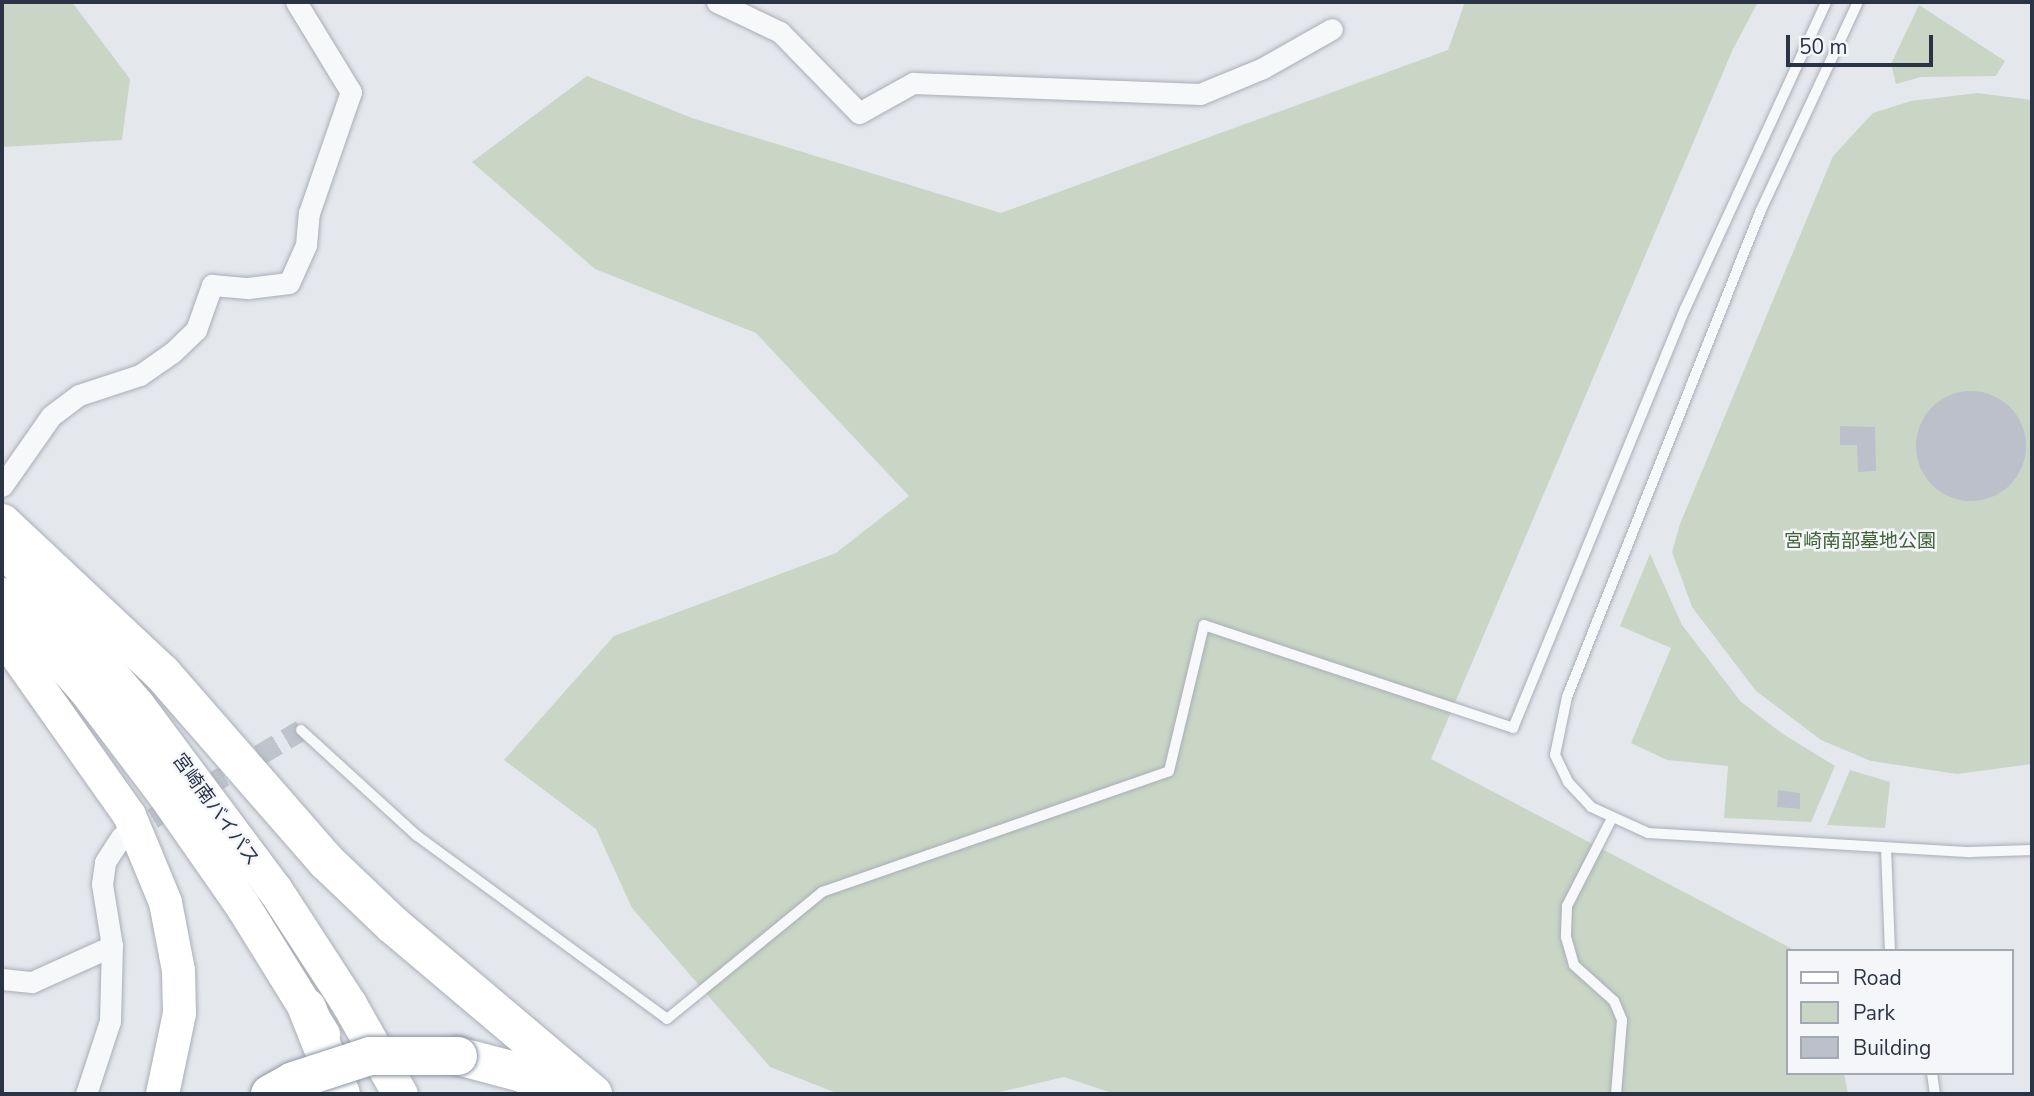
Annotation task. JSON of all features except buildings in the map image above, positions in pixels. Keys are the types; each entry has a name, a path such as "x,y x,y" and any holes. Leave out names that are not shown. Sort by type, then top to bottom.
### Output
{"highway":[{"path":"2,523 162,673 327,862 477,1001 593,1094"},
{"name":"宮崎南バイパス","path":"2,546 137,705 200,788 349,1004 400,1094"},
{"name":"宮崎南バイパス","path":"2,595 85,689 164,793 307,1008 358,1094"},
{"path":"307,1008 341,1094"},
{"path":"270,1094 293,1082 370,1056 458,1056 522,1073 570,1094"}],"main road":[{"path":"2,635 129,815 165,902 177,970 179,1013 162,1094"},
{"path":"349,1004 419,1094"}],"street":[{"path":"2,486 51,416 79,395 140,375 173,352 196,330 212,285 247,288 289,283 306,245 309,214 351,92 296,2"},
{"path":"717,2 780,33 859,113 913,83 1200,94 1263,68 1332,30"},
{"path":"86,1094 110,1021 113,946 102,884 105,862 121,837"},
{"path":"2,979 33,982 113,946"}],"lane":[{"path":"301,730 416,835 667,1018 822,892 1169,771 1204,625 1513,728 1685,309 1826,2"},
{"path":"1858,2 1761,210 1558,724 1555,755 1568,782 1591,807 1611,820 1648,832 1686,837 1886,848 2010,853 2032,849"},
{"path":"1611,820 1567,906 1566,937 1574,965 1614,1001 1622,1020 1616,1094"},
{"path":"1886,848 1890,949"},
{"path":"1932,1075 1935,1094"}],"green space":[{"path":"2,2 72,2 130,79 122,140 2,147"},
{"path":"1465,2 1758,2 1733,49 1431,759 1792,949 1786,949 1786,1075 1844,1075 1848,1094 1115,1094 1064,1077 991,1094 839,1094 770,1067 632,908 596,829 504,760 614,636 836,553 909,496 756,333 595,269 472,162 587,76 692,118 1001,213 1448,50"},
{"path":"1919,5 2005,61 1996,76 1921,77 1896,84 1891,64"},
{"name":"宮崎南部墓地公園","path":"1978,93 2032,100 2032,764 1957,774 1871,761 1821,740 1756,691 1692,607 1672,552 1680,524 1833,156 1873,113 1911,101"},
{"path":"1650,554 1682,625 1741,702 1783,734 1835,766 1811,822 1724,818 1728,766 1667,760 1631,743 1671,648 1620,626"},
{"path":"1850,770 1890,782 1885,828 1827,825"}],"tunnel":[{"path":"126,834 301,730"}]}
